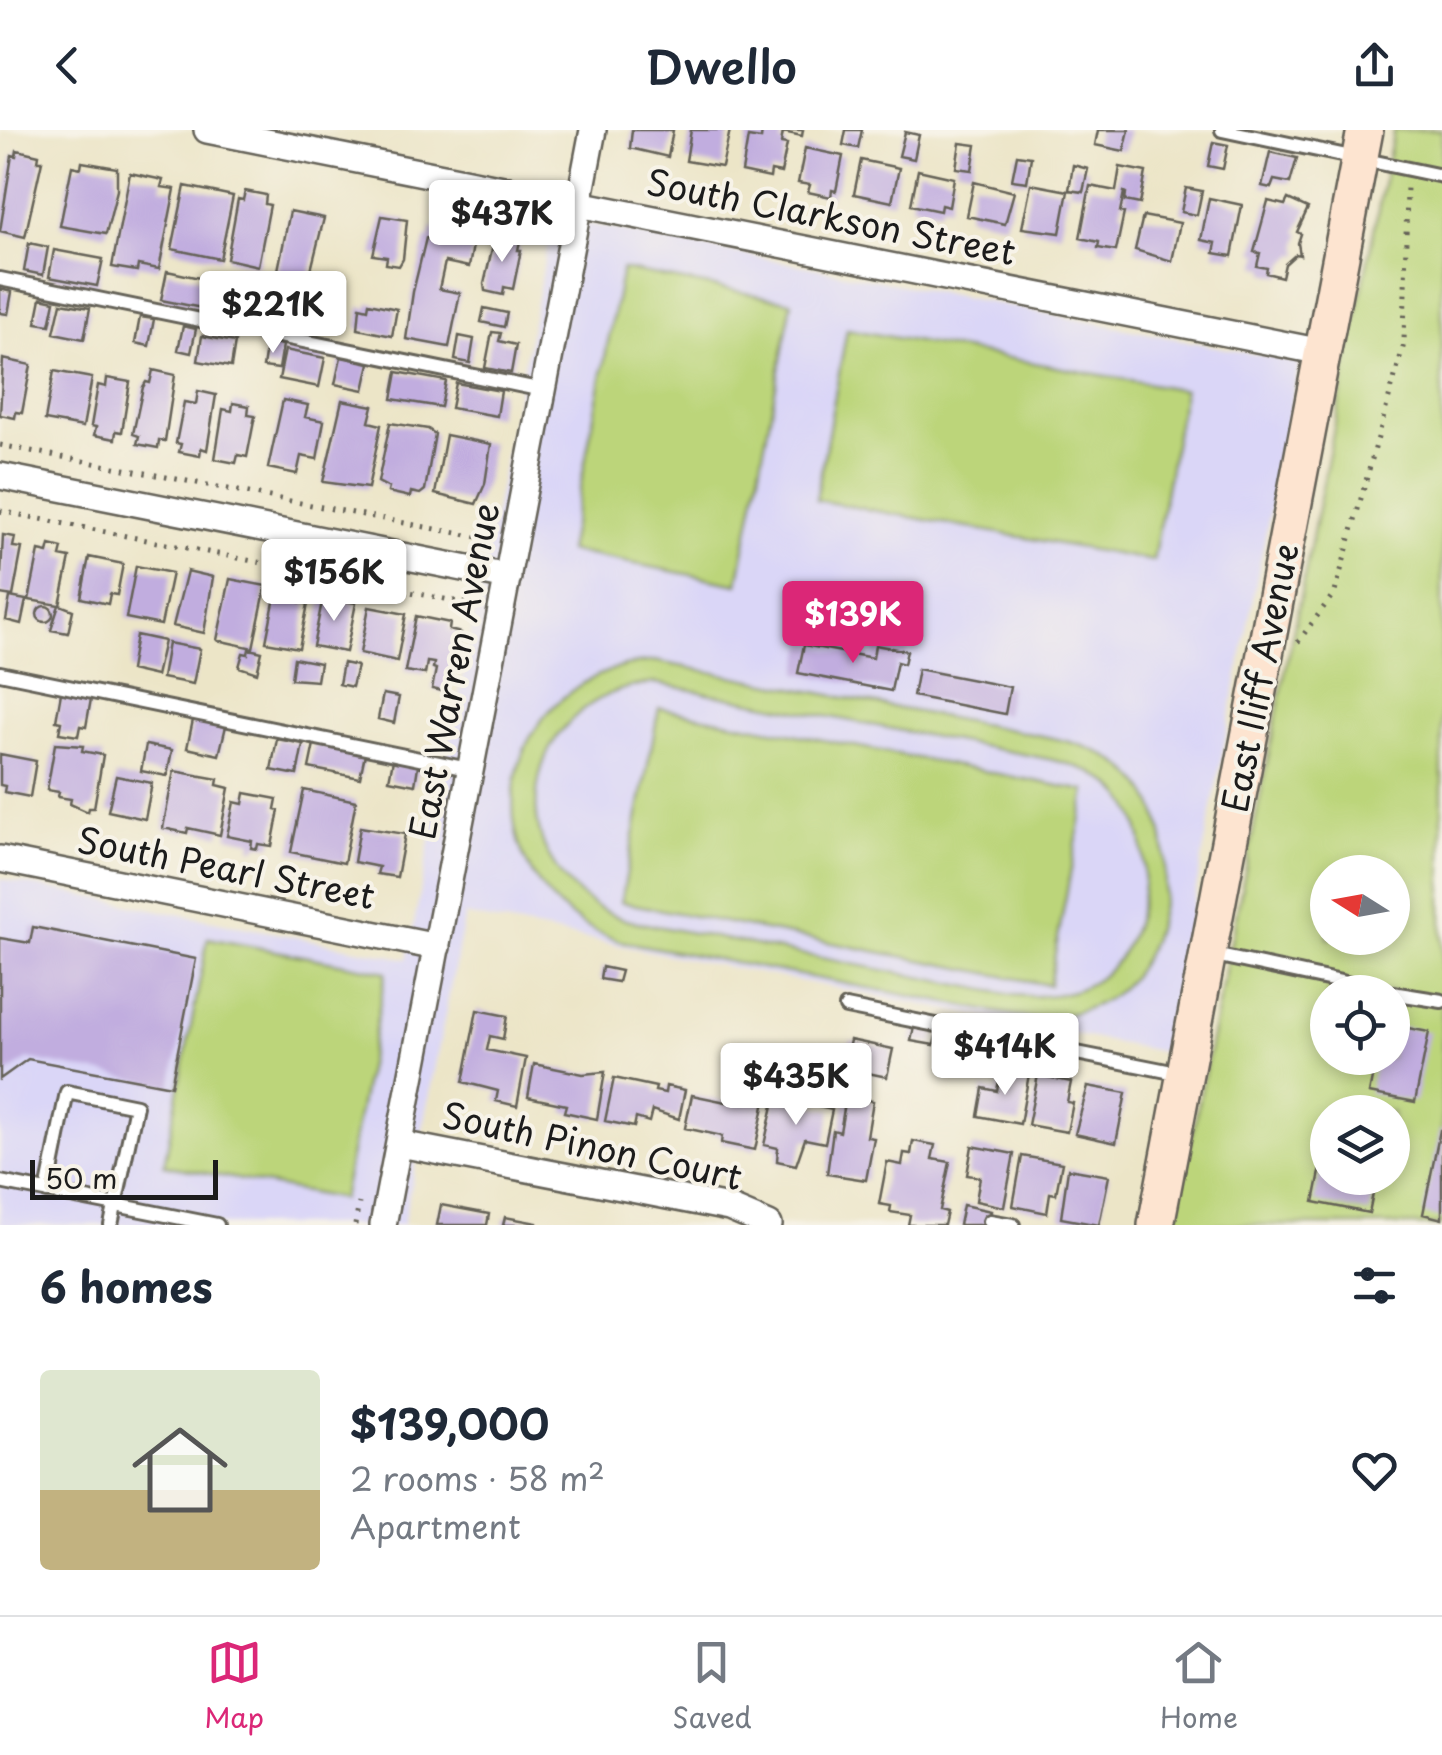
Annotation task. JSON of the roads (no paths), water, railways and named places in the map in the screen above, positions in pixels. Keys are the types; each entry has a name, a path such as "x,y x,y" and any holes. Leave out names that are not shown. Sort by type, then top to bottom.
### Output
{"street":[{"name":"South Clarkson Street","path":"207,130 1322,352"},
{"name":"East Warren Avenue","path":"384,1225 593,130"},
{"name":"East Iliff Avenue","path":"1156,1225 1363,144"},
{"path":"0,476 508,577"},
{"name":"South Pearl Street","path":"0,860 437,947"},
{"name":"South Pinon Court","path":"400,1144 729,1208 769,1225"}],"lane":[{"path":"1222,130 1363,144 1408,167 1442,176"},
{"path":"0,279 544,390"},
{"path":"0,673 472,770"},
{"path":"1208,953 1310,975"},
{"path":"1410,996 1442,1000"},
{"path":"846,1007 1185,1075"},
{"path":"47,1192 68,1092 136,1106 111,1225"},
{"path":"0,1182 217,1225"},
{"path":"990,1221 1013,1225"}]}
